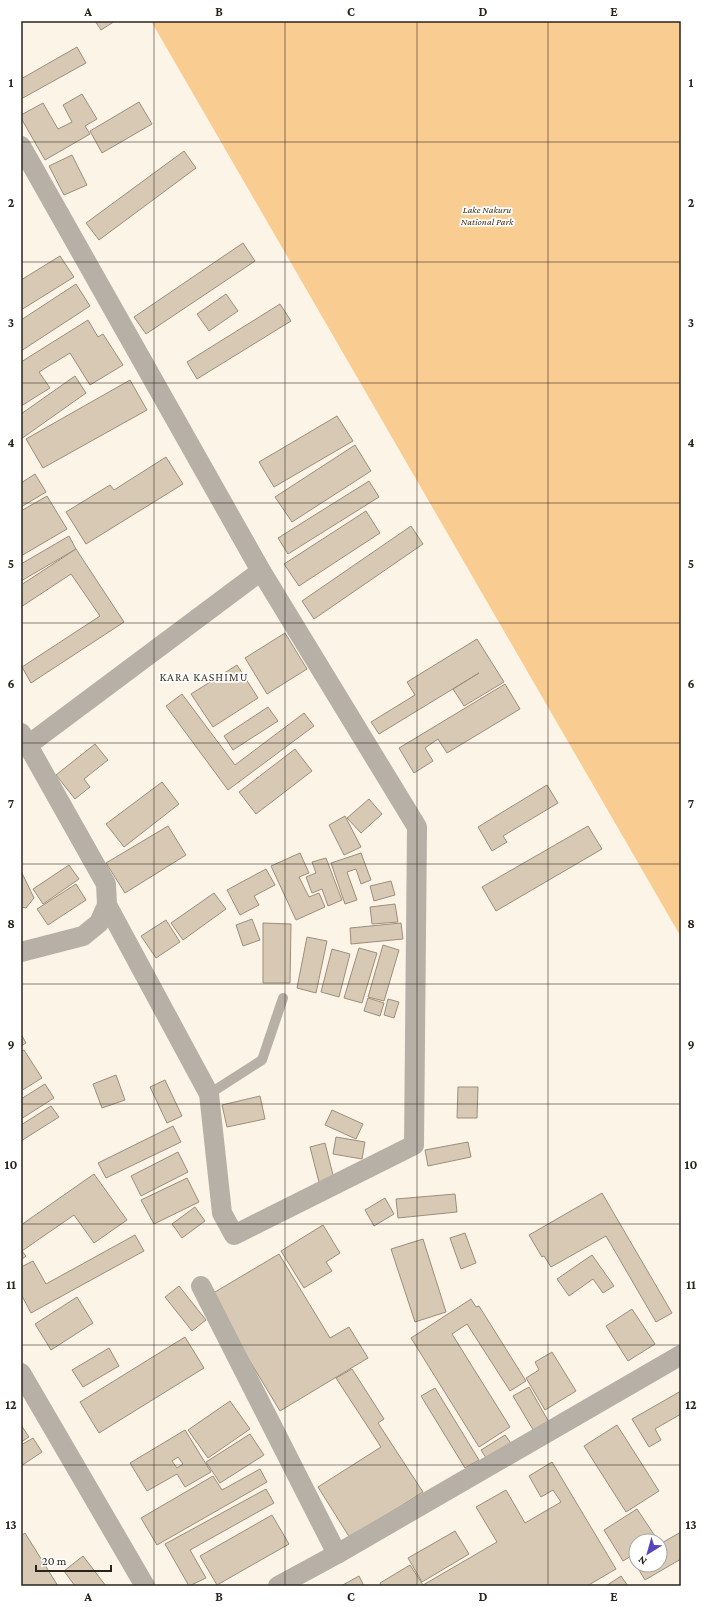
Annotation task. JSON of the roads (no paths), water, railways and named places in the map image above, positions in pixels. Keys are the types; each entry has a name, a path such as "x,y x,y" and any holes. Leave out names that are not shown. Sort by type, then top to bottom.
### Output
{"street":[{"path":"21,146 261,571 417,828 414,1145 234,1235 222,1213 209,1094 107,905 106,884 24,739 261,571"},
{"path":"21,952 82,936 99,923 107,905"},
{"path":"201,1286 337,1554"},
{"path":"278,1586 337,1554 681,1355"},
{"path":"21,1373 145,1586"}],"lane":[{"path":"209,1094 262,1060 282,998"}],"district":[{"name":"KARA KASHIMU","path":"204,677"}],"park label":[{"name":"Lake Nakuru National Park","path":"487,214"}]}
